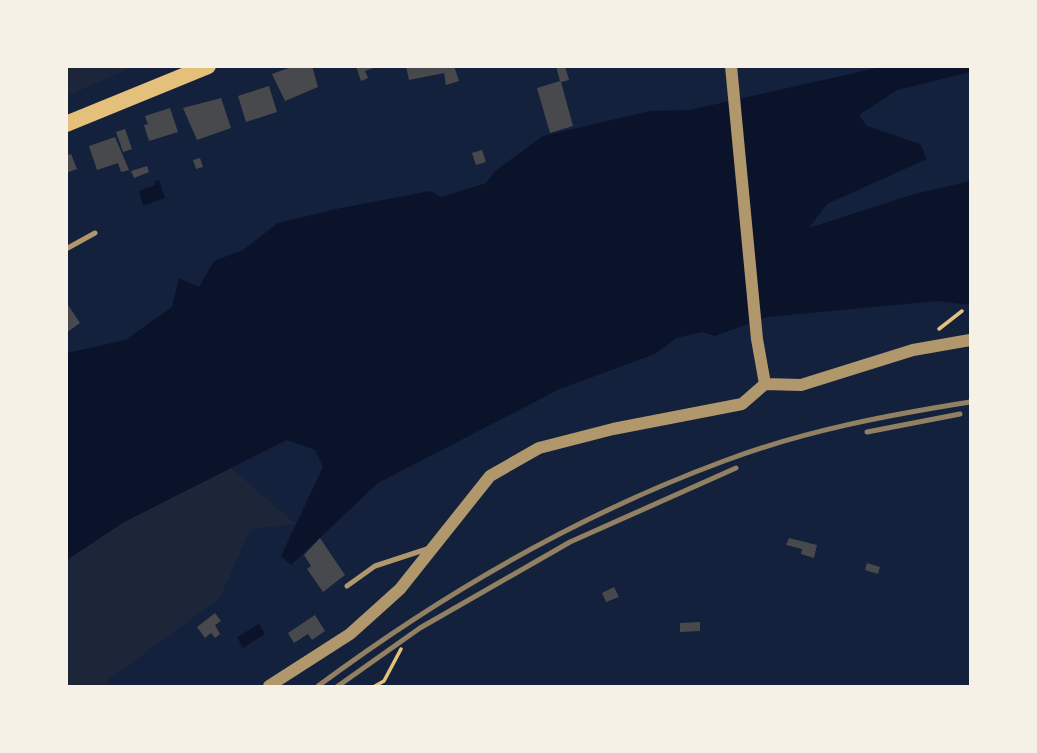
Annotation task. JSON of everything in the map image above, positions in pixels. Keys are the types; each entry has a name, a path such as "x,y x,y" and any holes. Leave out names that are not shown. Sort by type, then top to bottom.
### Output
{"main road":[{"path":"66,124 208,66"}],"street":[{"path":"731,70 757,340 765,384"},
{"path":"270,687 350,634 400,589 490,476 539,448 613,429 741,404 765,384 801,385 913,351 971,340"}],"lane":[{"path":"66,249 95,233"},
{"path":"347,586 375,566 434,547"}],"path":[{"path":"375,687 384,681 401,649"}],"shaded area":[{"path":"67,66 133,66 133,67 67,96"},
{"path":"881,67 970,67 970,72 897,90 859,115 867,126 920,144 927,159 827,204 809,228 914,194 970,181 970,305 937,301 767,317 715,336 702,332 676,338 655,354 560,389 378,483 291,565 281,556 323,467 315,450 287,440 124,522 67,560 67,353 125,340 172,307 179,278 199,287 214,261 243,250 278,223 430,191 442,197 486,183 495,171 543,136 650,111 690,110"},
{"path":"159,180 165,198 143,206 139,191 155,185 155,181"},
{"path":"230,467 296,524 250,529 220,598 108,680 107,686 67,686 66,560 124,522"},
{"path":"259,624 265,634 243,648 237,637"}],"building":[{"path":"294,66 312,66 318,87 285,101 272,74"},
{"path":"356,66 377,67 365,71 368,78 361,81"},
{"path":"406,66 454,66 459,81 446,85 444,73 409,80"},
{"path":"556,66 565,66 569,80 561,82 573,126 550,133 537,88 560,81"},
{"path":"269,86 277,112 246,122 238,96"},
{"path":"221,98 231,128 197,140 183,108"},
{"path":"170,108 178,132 149,141 144,125 148,124 145,116"},
{"path":"125,129 132,149 123,152 116,132"},
{"path":"115,137 129,170 121,172 118,163 97,170 89,146"},
{"path":"482,150 486,162 476,165 472,153"},
{"path":"71,154 77,169 66,173 66,155"},
{"path":"200,158 203,167 196,169 193,160"},
{"path":"147,166 149,172 134,178 131,171"},
{"path":"66,302 80,323 66,333"},
{"path":"320,538 345,575 323,592 307,569 311,566 304,555"},
{"path":"789,538 817,545 814,558 801,554 802,549 786,545"},
{"path":"867,563 880,567 878,574 865,570"},
{"path":"614,587 619,597 606,602 602,593"},
{"path":"215,613 221,621 215,625 220,634 215,638 211,633 205,638 197,627"},
{"path":"315,615 325,631 312,640 308,634 294,643 288,633"},
{"path":"700,622 700,631 680,632 680,623"}],"railway":[{"path":"318,686 413,620 513,559 616,506 670,482 784,441 877,418 970,402"},
{"path":"867,432 960,414"},
{"path":"338,686 420,628 570,542 736,468"}]}
